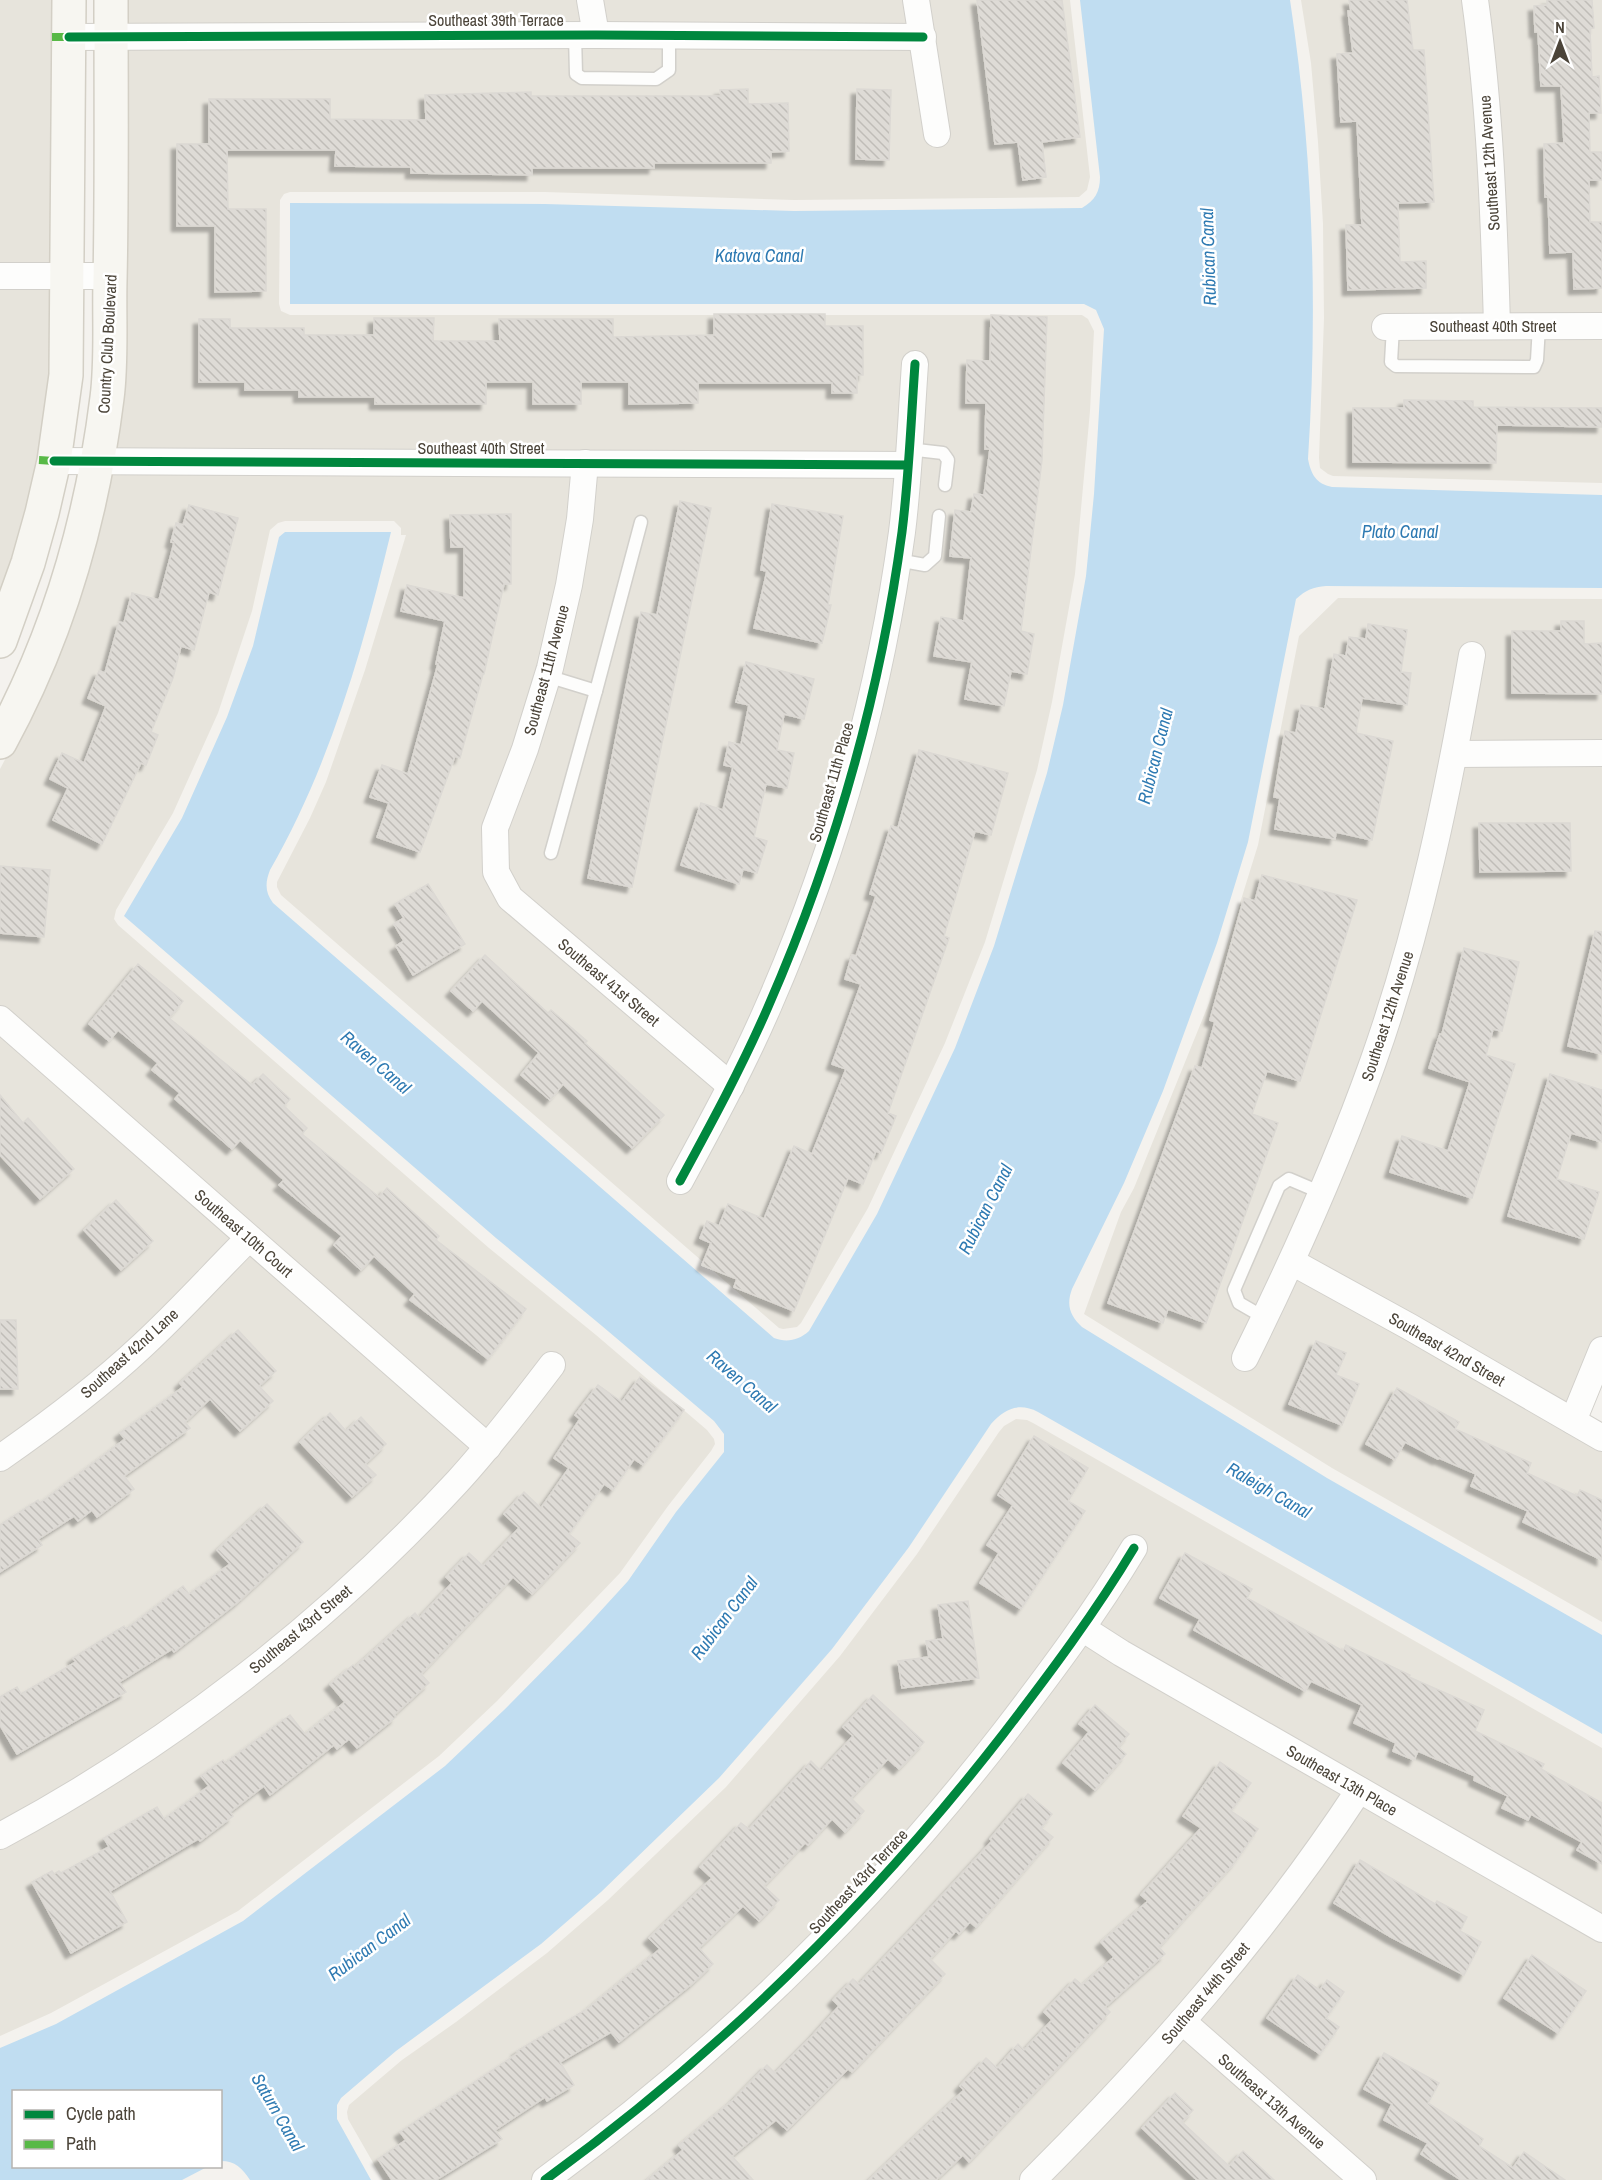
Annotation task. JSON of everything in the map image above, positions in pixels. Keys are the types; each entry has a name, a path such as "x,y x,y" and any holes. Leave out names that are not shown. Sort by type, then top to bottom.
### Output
{"main road":[{"path":"0,641 28,563 54,461 66,375 69,0"},
{"name":"Country Club Boulevard","path":"0,742 44,650 66,587 78,546 97,461 107,396 111,0"}],"street":[{"path":"586,35 590,0"},
{"path":"916,0 937,134"},
{"name":"Southeast 12th Avenue","path":"1475,0 1482,56 1497,326"},
{"name":"Southeast 39th Terrace","path":"69,37 586,35 923,37"},
{"path":"0,276 110,276"},
{"name":"Southeast 40th Street","path":"1389,327 1602,326"},
{"name":"Southeast 11th Place","path":"680,1182 731,1086 768,1007 801,926 830,844 855,760 877,669 902,530 915,364"},
{"name":"Southeast 40th Street","path":"54,461 585,463 908,457"},
{"name":"Southeast 11th Avenue","path":"496,872 495,828 525,749 547,676 569,585 580,519 585,463"},
{"name":"Southeast 12th Avenue","path":"1245,1358 1292,1262 1322,1193 1374,1060 1415,925 1444,808 1472,655"},
{"path":"1455,754 1602,753"},
{"name":"Southeast 41st Street","path":"496,872 510,898 731,1086"},
{"name":"Southeast 10th Court","path":"0,1019 488,1447"},
{"name":"Southeast 42nd Lane","path":"0,1458 106,1377 142,1346 249,1238"},
{"name":"Southeast 42nd Street","path":"1292,1262 1602,1438"},
{"path":"1573,1421 1602,1350"},
{"name":"Southeast 43rd Street","path":"0,1836 135,1755 186,1720 284,1645 393,1547 457,1482 488,1447 552,1365"},
{"name":"Southeast 43rd Terrace","path":"552,2178 683,2070 764,1999 840,1923 913,1844 1057,1665 1134,1548"},
{"name":"Southeast 13th Place","path":"1083,1628 1121,1653 1602,1929"},
{"name":"Southeast 44th Street","path":"1034,2180 1086,2127 1240,1953 1359,1790"},
{"name":"Southeast 13th Avenue","path":"1182,2021 1363,2180"}],"lane":[{"path":"586,35 576,74 582,78 656,79 669,70 669,36"},
{"path":"1389,327 1391,362 1396,366 1534,367 1538,360 1539,326"},
{"path":"908,457 943,453 948,460 945,485"},
{"path":"897,560 925,565 934,555 939,516"},
{"path":"551,853 641,522"},
{"path":"547,676 596,691"},
{"path":"1265,1318 1239,1303 1234,1290 1279,1186 1288,1179 1322,1193"}],"shaded area":[{"path":"0,0 57,0 54,369 42,459 0,608"},
{"path":"124,0 1070,0 1090,177 1087,190 1079,197 794,200 545,192 290,192 284,194 280,200 279,304 281,311 290,315 1082,315 1088,319 1094,331 1090,411 1075,574 1052,702 1037,770 985,942 945,1043 868,1208 797,1327 779,1328 281,895 277,882 326,782 365,670 406,535 401,535 401,528 394,521 285,521 278,523 270,530 252,611 218,713 173,813 116,910 114,919 118,925 489,1248 707,1430 715,1444 620,1573 497,1701 439,1756 238,1911 51,2013 0,2036 0,769 16,739 78,592"},
{"path":"1301,0 1602,0 1602,483 1333,476 1320,468 1324,318 1323,224 1311,63"},
{"path":"1338,598 1602,599 1602,1377 1589,1412 1590,1419 1602,1428 1602,1622 1332,1468 1084,1314 1121,1212 1134,1188 1209,1003 1258,845 1299,636"},
{"path":"1016,1419 1033,1423 1602,1748 1602,2180 383,2180 348,2119 349,2105 402,2060 547,1953 608,1900 726,1787 840,1656 917,1554 999,1432"}],"water":[{"path":"1080,0 1290,0 1304,114 1311,229 1313,344 1308,459 1313,474 1318,481 1332,487 1602,495 1602,588 1326,586 1303,593 1296,599 1248,842 1217,943 1163,1091 1124,1183 1072,1289 1069,1300 1070,1310 1082,1327 1327,1478 1602,1635 1602,1734 1038,1412 1018,1407 1001,1414 991,1424 909,1547 832,1649 719,1778 601,1892 541,1944 396,2051 341,2098 337,2105 337,2119 371,2180 250,2180 238,2166 222,2161 222,2090 12,2090 12,2168 205,2168 182,2180 0,2180 0,2048 56,2024 243,1921 445,1766 504,1710 628,1581 676,1512 724,1452 724,1434 714,1421 496,1238 124,916 182,818 227,717 253,646 279,537 285,532 391,532 369,619 327,748 310,790 268,875 267,887 270,899 774,1338 784,1340 801,1337 809,1331 877,1214 955,1048 994,946 1047,773 1063,705 1086,576 1094,494 1104,329 1096,310 1084,304 290,304 290,203 545,204 794,211 1082,208 1096,195 1100,177"}],"building":[{"path":"977,0 1062,0 1080,137 1042,142 1046,177 1023,180 1018,142 995,144"},
{"path":"1349,0 1407,0 1413,50 1424,50 1434,202 1398,203 1400,262 1426,261 1426,288 1348,290 1346,225 1362,225 1357,121 1341,122 1337,54 1353,53 1348,11 1351,11"},
{"path":"1547,0 1592,0 1594,28 1590,29 1592,77 1599,76 1601,113 1589,113 1590,152 1602,152 1602,180 1589,180 1590,222 1602,222 1602,288 1574,289 1573,252 1550,253 1548,197 1545,197 1544,144 1564,143 1561,86 1541,86 1534,6 1547,5"},
{"path":"748,89 748,104 788,103 789,151 771,152 771,163 654,163 654,168 532,168 532,175 411,173 411,167 335,166 336,150 227,150 228,209 266,209 266,291 215,292 215,226 177,226 177,144 209,144 209,99 330,99 330,119 426,120 425,95 531,92 531,96 721,96 720,90"},
{"path":"857,89 891,90 889,160 856,159"},
{"path":"714,314 825,314 825,326 863,326 863,375 857,375 857,393 832,393 832,383 698,383 698,403 629,404 629,382 581,382 581,404 533,404 533,382 486,382 486,404 375,404 375,397 299,397 299,390 245,390 245,382 199,382 199,319 230,319 230,328 304,328 304,335 374,335 374,318 434,318 433,341 500,341 499,319 613,319 613,337 714,335"},
{"path":"991,315 1047,317 1042,460 1021,631 1034,634 1027,674 1011,671 1004,706 965,699 972,662 934,656 941,617 964,621 971,558 950,556 955,510 971,512 974,494 984,495 990,449 985,449 986,403 966,403 967,360 990,361"},
{"path":"1404,400 1473,401 1473,407 1602,408 1602,427 1497,425 1496,463 1353,462 1353,408 1404,408"},
{"path":"680,501 711,508 632,887 588,878 641,612 657,615"},
{"path":"772,504 843,516 828,605 831,605 822,643 754,628 767,571 761,570"},
{"path":"189,505 238,518 218,595 209,592 194,650 181,646 173,678 151,732 158,735 146,765 141,763 102,844 53,820 68,788 50,779 62,753 84,763 106,706 88,698 99,671 105,673 119,622 124,623 132,593 159,600 174,543 171,542 176,523 183,525"},
{"path":"511,514 511,584 504,584 484,674 460,758 455,756 420,852 377,837 389,803 370,797 382,765 408,774 438,664 436,664 445,621 401,611 407,585 464,598 464,547 451,547 450,515"},
{"path":"1561,621 1584,621 1584,644 1602,643 1602,694 1512,693 1512,631 1561,631"},
{"path":"1368,624 1407,630 1401,672 1411,673 1407,705 1362,698 1356,733 1393,741 1372,840 1336,832 1335,839 1275,829 1280,798 1274,797 1285,731 1296,733 1301,705 1325,709 1334,654 1346,656 1349,637 1366,639"},
{"path":"746,662 814,679 804,719 784,714 777,750 794,753 787,788 766,784 754,837 767,841 757,873 743,869 739,884 681,865 701,803 723,810 733,767 724,765 729,742 741,745 749,705 736,702"},
{"path":"919,750 1008,773 991,835 975,831 944,936 949,938 888,1113 896,1116 881,1153 876,1151 863,1184 848,1178 794,1311 734,1287 737,1279 702,1265 711,1243 700,1238 707,1221 719,1226 728,1204 764,1219 794,1146 812,1154 846,1069 832,1064 861,984 845,979 852,955 856,956 876,896 870,894 891,826 898,828"},
{"path":"1479,823 1570,823 1571,871 1480,872"},
{"path":"0,866 50,870 44,937 0,933"},
{"path":"1262,875 1357,900 1300,1081 1267,1071 1252,1114 1278,1123 1206,1323 1168,1309 1163,1323 1108,1303 1195,1066 1202,1068 1215,1022 1210,1020 1244,898 1255,901"},
{"path":"428,884 465,944 413,975 396,946 404,941 394,924 404,918 395,904"},
{"path":"1595,931 1602,932 1602,1054 1568,1046"},
{"path":"1464,948 1519,962 1502,1031 1493,1029 1486,1055 1515,1064 1472,1198 1390,1172 1402,1136 1448,1151 1470,1082 1429,1068 1440,1034 1442,1034"},
{"path":"485,955 548,1013 551,1010 587,1041 585,1043 664,1115 632,1148 563,1084 550,1100 521,1075 539,1053 482,1001 473,1011 451,991"},
{"path":"138,964 183,1001 169,1018 252,1085 263,1074 290,1099 284,1106 307,1128 302,1134 379,1197 387,1188 439,1236 436,1240 526,1309 488,1359 410,1300 415,1294 374,1256 361,1270 334,1245 342,1236 279,1185 284,1180 240,1140 232,1149 175,1099 180,1093 152,1070 158,1063 118,1030 109,1041 89,1024"},
{"path":"1550,1074 1602,1090 1602,1142 1571,1133 1557,1179 1599,1192 1584,1239 1508,1216"},
{"path":"0,1095 23,1123 28,1118 74,1169 40,1199 0,1155"},
{"path":"116,1200 153,1241 121,1270 84,1230"},
{"path":"0,1320 16,1320 18,1389 0,1389"},
{"path":"238,1330 276,1371 259,1386 273,1401 240,1431 210,1399 185,1422 190,1428 124,1476 134,1489 97,1517 92,1510 78,1521 74,1516 38,1539 42,1545 0,1572 0,1525 38,1500 40,1503 125,1439 120,1433 183,1387 180,1383"},
{"path":"1316,1341 1346,1353 1336,1375 1359,1384 1342,1425 1289,1404"},
{"path":"640,1377 684,1410 643,1465 634,1459 613,1490 604,1484 569,1534 580,1543 532,1594 513,1577 421,1674 429,1683 394,1715 396,1717 357,1748 349,1739 337,1749 334,1745 270,1795 264,1786 230,1812 233,1816 200,1841 198,1839 110,1891 127,1922 71,1953 32,1882 52,1871 54,1874 59,1871 61,1873 109,1847 104,1838 157,1807 164,1819 209,1786 201,1776 223,1760 225,1763 290,1715 305,1734 345,1702 330,1684 353,1665 355,1667 415,1613 419,1618 452,1583 446,1577 469,1553 483,1566 519,1528 504,1514 524,1492 541,1508 569,1468 554,1458 580,1419 575,1415 598,1385 622,1402"},
{"path":"1397,1388 1459,1422 1455,1429 1531,1463 1527,1473 1577,1496 1580,1490 1602,1500 1602,1560 1523,1522 1528,1511 1471,1486 1476,1474 1438,1459 1405,1442 1395,1460 1366,1444"},
{"path":"330,1413 346,1431 361,1417 386,1444 365,1464 376,1475 352,1497 300,1442"},
{"path":"1034,1436 1088,1468 1068,1501 1085,1511 1021,1609 980,1583 999,1553 987,1545 1013,1505 998,1495"},
{"path":"267,1504 303,1542 238,1602 174,1652 172,1649 119,1682 126,1692 17,1754 0,1725 0,1697 17,1687 21,1694 76,1662 73,1658 124,1626 126,1629 183,1586 189,1594 230,1564 217,1550"},
{"path":"1185,1553 1252,1589 1247,1598 1343,1651 1346,1645 1410,1675 1409,1677 1484,1710 1475,1731 1544,1764 1541,1769 1602,1803 1602,1864 1577,1850 1582,1842 1531,1814 1528,1820 1502,1808 1508,1796 1474,1780 1475,1776 1418,1751 1414,1760 1393,1751 1396,1743 1354,1723 1362,1705 1311,1681 1305,1691 1194,1630 1200,1619 1160,1598"},
{"path":"968,1601 979,1678 902,1688 898,1661 929,1657 926,1641 943,1639 938,1605"},
{"path":"873,1695 924,1742 899,1769 888,1759 851,1798 864,1811 845,1832 832,1819 808,1845 805,1843 764,1886 779,1900 759,1921 743,1906 699,1948 713,1964 693,1983 619,2042 611,2032 560,2062 574,2085 547,2101 545,2097 495,2130 502,2139 436,2180 392,2180 378,2159 406,2140 400,2132 518,2053 517,2051 587,2009 660,1949 649,1938 712,1878 700,1867 741,1823 749,1829 811,1761 821,1771 853,1736 843,1727"},
{"path":"1095,1705 1129,1734 1118,1747 1126,1754 1095,1790 1063,1763 1089,1732 1079,1724"},
{"path":"1220,1762 1251,1783 1231,1811 1258,1829 1235,1862 1159,1947 1165,1954 1105,2007 1110,2012 969,2162 963,2155 936,2180 869,2180 964,2090 960,2086 986,2058 997,2068 1018,2044 1024,2050 1052,2020 1044,2012 1075,1979 1082,1985 1114,1957 1101,1942 1148,1901 1141,1895 1201,1828 1183,1816"},
{"path":"1028,1794 1052,1814 1041,1828 1053,1837 976,1927 970,1922 959,1934 956,1931 930,1959 945,1974 852,2072 848,2069 787,2130 776,2120 732,2156 753,2180 647,2180 683,2150 679,2145 733,2100 767,2065 775,2073 813,2035 839,2006 833,2000 853,1979 859,1984 915,1925 992,1841 990,1839"},
{"path":"1360,1860 1435,1904 1437,1901 1467,1917 1460,1931 1481,1942 1464,1975 1391,1937 1334,1903"},
{"path":"1532,1955 1586,1991 1558,2033 1504,1998"},
{"path":"1298,1975 1320,1990 1327,1980 1344,1992 1326,2018 1339,2027 1320,2054 1267,2018"},
{"path":"1384,2053 1439,2083 1428,2103 1483,2139 1479,2146 1513,2168 1524,2152 1565,2180 1461,2180 1421,2154 1428,2143 1384,2120 1392,2104 1364,2089"},
{"path":"1175,2093 1193,2110 1182,2122 1229,2166 1243,2151 1274,2180 1197,2180 1142,2128"}],"marked path":[{"path":"52,37 69,37"},
{"path":"39,460 54,461"}],"cycle path":[{"path":"69,37 596,35 923,37"},
{"path":"680,1181 715,1117 768,1007 814,892 852,774 893,593 902,532 915,364"},
{"path":"54,461 907,465"},
{"path":"545,2180 609,2132 732,2028 847,1915 954,1796 1004,1733 1088,1619 1134,1548"}],"water label":[{"name":"Katova Canal","path":"759,255"},
{"name":"Rubican Canal","path":"1208,257"},
{"name":"Plato Canal","path":"1400,531"},
{"name":"Rubican Canal","path":"1155,756"},
{"name":"Raven Canal","path":"376,1062"},
{"name":"Rubican Canal","path":"985,1209"},
{"name":"Raven Canal","path":"742,1381"},
{"name":"Raleigh Canal","path":"1269,1490"},
{"name":"Rubican Canal","path":"724,1618"},
{"name":"Rubican Canal","path":"369,1947"},
{"name":"Saturn Canal","path":"278,2112"}]}
